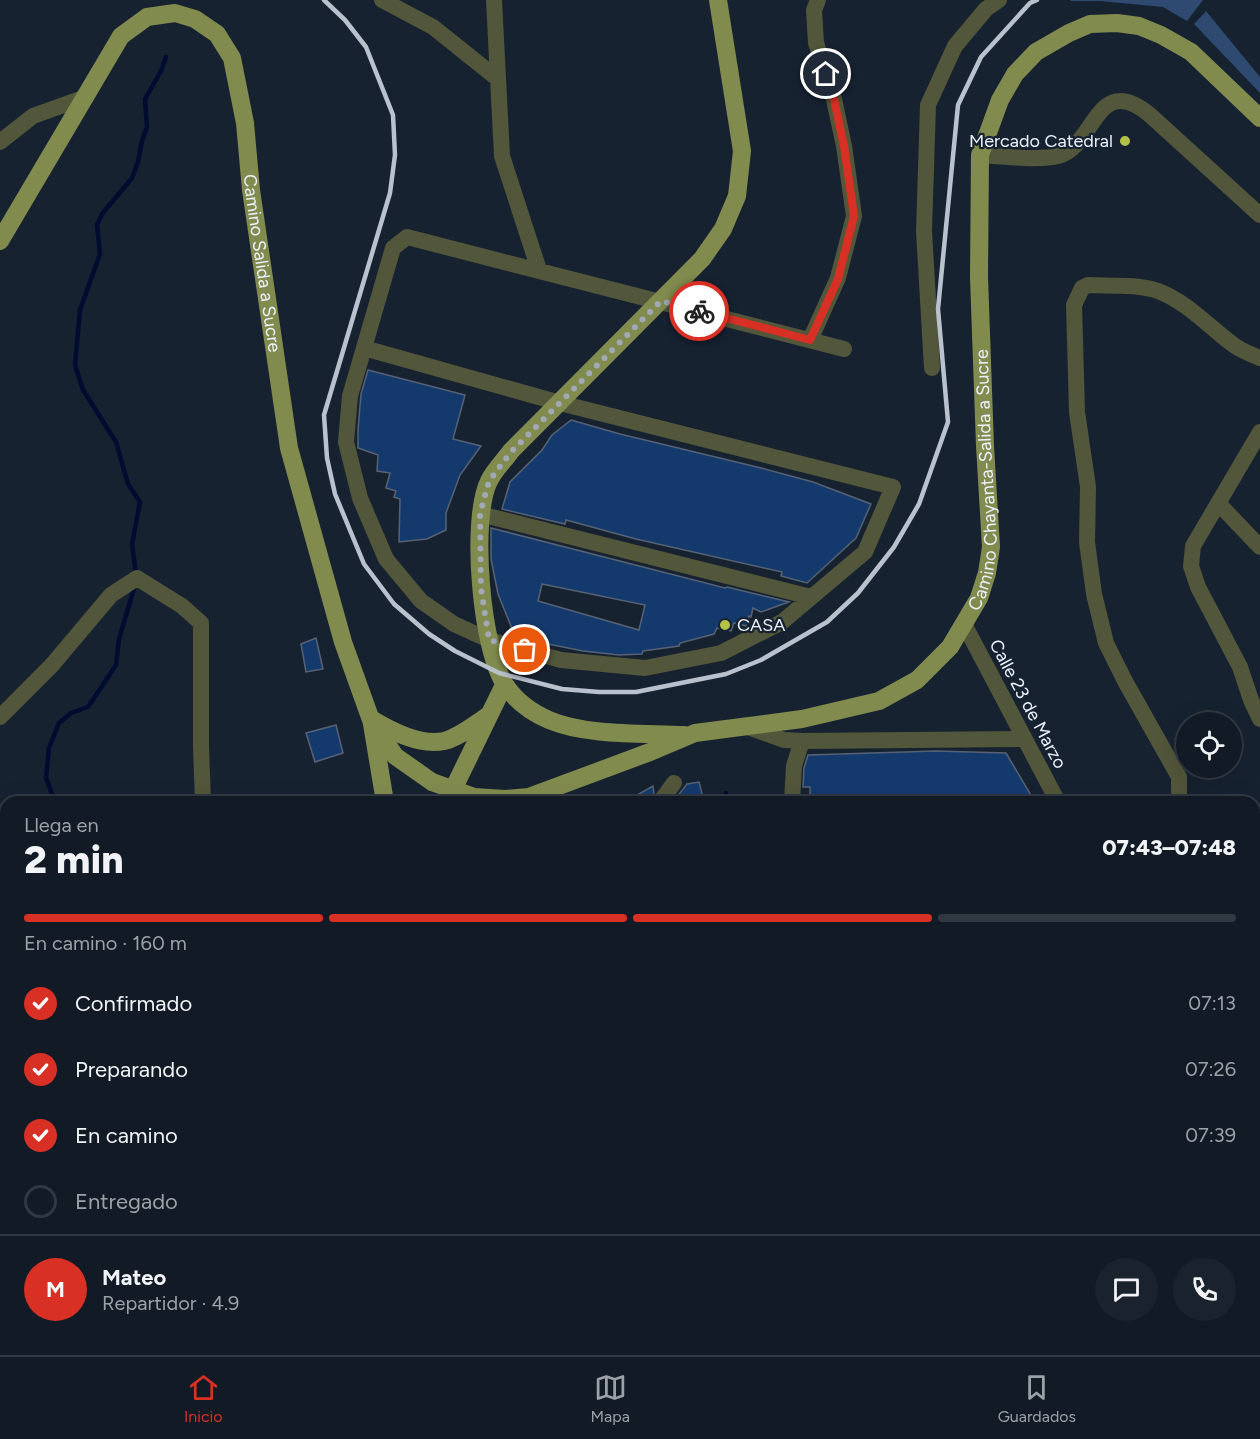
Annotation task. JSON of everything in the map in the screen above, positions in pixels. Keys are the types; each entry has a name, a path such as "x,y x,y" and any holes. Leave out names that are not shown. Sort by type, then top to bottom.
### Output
{"main road":[{"path":"695,733 686,736 569,727 529,709 512,694 504,685 489,640 481,588 480,514 489,481 511,452 702,259 723,229 737,196 742,151 718,0"},
{"name":"Camino Salida a Sucre","path":"0,241 121,36 147,17 175,13 195,19 217,34 232,58 245,123 251,190 289,448 343,642 371,720 395,756 450,796"},
{"name":"Camino Chayanta-Salida a Sucre","path":"534,796 695,733 802,719 879,701 917,680 951,647 982,589 991,547 980,289 980,155 996,109 1015,74 1036,52 1090,24 1139,26 1161,34 1191,52 1260,118"},
{"path":"451,796 504,685"},
{"path":"371,720 394,732 420,740 444,741 489,716"},
{"path":"371,720 384,796"}],"street":[{"path":"382,0 433,27 498,79"},
{"path":"494,0 502,156 539,270"},
{"path":"810,340 838,279 854,216 844,146 832,90 816,44 814,10 818,0"},
{"path":"932,368 924,231 928,105 955,46 986,9 999,0"},
{"path":"0,142 33,116 83,98"},
{"path":"980,155 1059,156 1074,148 1105,107 1124,100 1138,105 1150,115 1260,215"},
{"path":"364,348 560,403 893,487 865,552 782,622 722,653 645,668 561,660 489,640 454,624 421,601 386,559 360,498 346,442 351,396 364,348 393,248 408,237 844,349"},
{"path":"1179,796 1179,777 1106,643 1094,594 1087,542 1088,487 1077,412 1074,305 1082,288 1088,285 1137,287 1157,291 1178,300 1233,345 1260,358"},
{"path":"1260,432 1193,546 1191,566 1198,587 1240,667 1260,719"},
{"path":"1219,504 1260,547"},
{"path":"480,514 811,597"},
{"path":"0,717 52,665 111,596 136,578 182,606 201,623 203,796"},
{"name":"Calle 23 de Marzo","path":"964,624 1055,796"},
{"path":"748,727 784,740 802,741 1023,739"},
{"path":"792,796 794,766 802,741"},
{"path":"664,796 674,783"}],"shaded area":[{"path":"1071,0 1203,0 1187,21 1163,7"},
{"path":"1206,11 1260,77 1260,93 1194,24"}],"building":[{"path":"368,370 465,395 453,439 481,446 460,475 446,513 446,530 427,539 399,542 400,499 394,497 396,491 386,488 390,473 377,471 378,455 358,448 361,394"},
{"path":"571,420 813,482 871,504 856,538 807,583 781,576 782,572 636,539 566,520 565,524 502,509 510,482 542,450 552,435"},
{"path":"491,528 725,588 789,602 761,612 753,608 746,626 734,623 731,631 717,628 714,634 680,643 679,646 643,651 642,654 619,655 583,651 515,636 498,594 491,559","holes":["542,584 645,605 639,630 538,601"]},
{"path":"316,638 323,669 306,672 301,644"},
{"path":"336,725 343,753 315,762 306,733"},
{"path":"936,751 1006,753 1031,796 810,796 810,787 803,787 804,768 808,755"},
{"path":"699,782 703,796 678,796 687,784"},
{"path":"653,786 653,796 636,796"}],"waterway":[{"path":"136,574 132,544 140,502 128,484 116,442 83,390 75,365 80,310 100,254 97,225 102,214 132,178 147,127 145,99 166,57"},
{"path":"53,796 46,778 49,748 59,723 71,713 88,707 116,665 119,639 135,585"}],"railway":[{"path":"324,0 345,20 366,47 393,115 395,155 390,193 324,415 327,458 335,494 364,564 394,604 429,634 455,651 499,673 562,689 599,692 636,692 726,674 761,660 827,622 858,593 894,547 919,504 948,422 938,309 958,105 981,57 1030,3 1037,0"}],"way so far":[{"path":"525,650 489,640 481,588 480,514 489,481 511,452 661,301 699,311"}],"place":[{"name":"Mercado Catedral","path":"1125,141"},
{"name":"CASA","path":"725,625"}],"route":[{"path":"699,311 810,340 838,279 854,216 844,146 832,90 826,74"}]}
